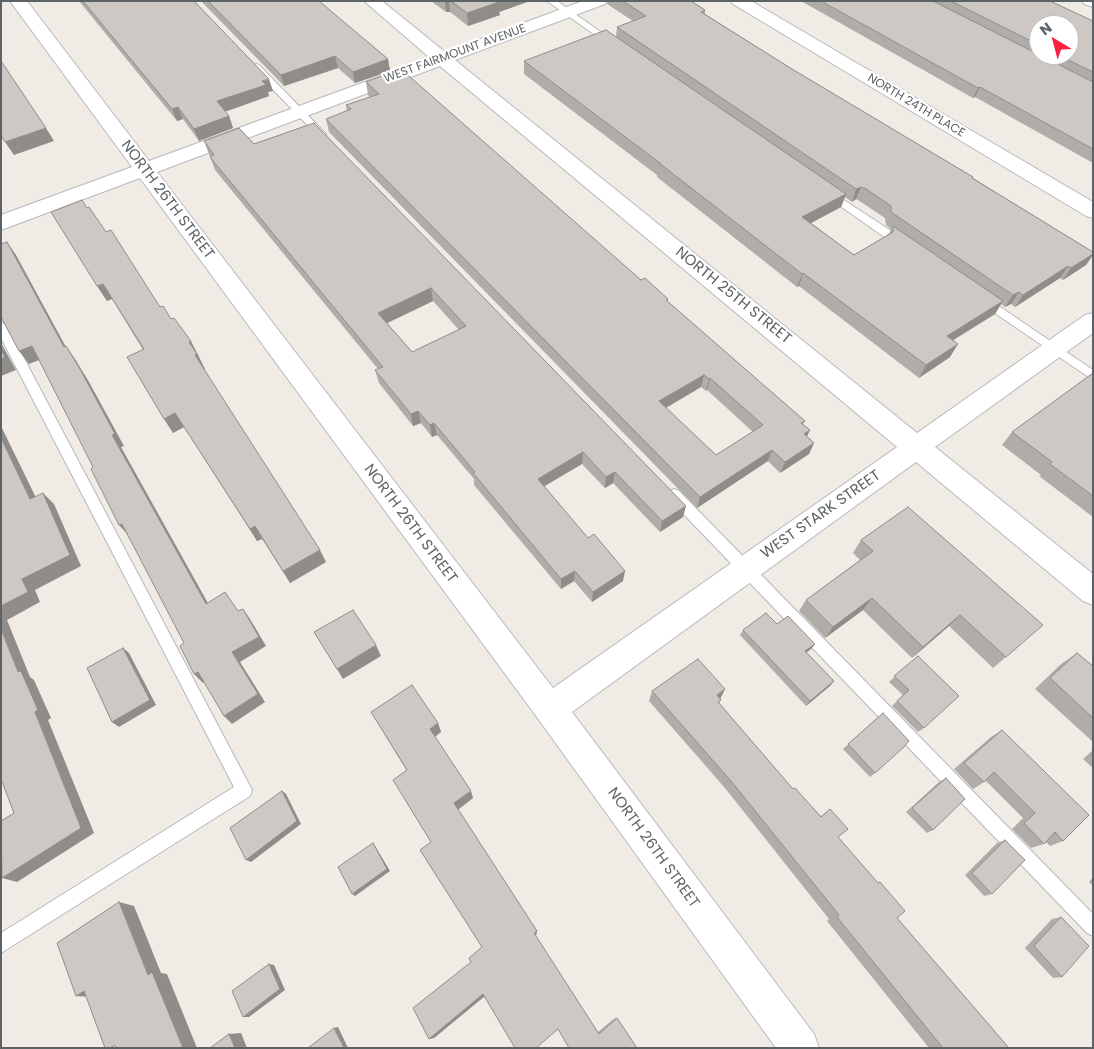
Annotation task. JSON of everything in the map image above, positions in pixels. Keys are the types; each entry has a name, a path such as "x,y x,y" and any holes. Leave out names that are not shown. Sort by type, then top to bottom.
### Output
{"street":[{"name":"NORTH 26TH STREET","path":"18,1 550,709 800,1048"},
{"name":"NORTH 25TH STREET","path":"372,1 1093,592"},
{"name":"WEST FAIRMOUNT AVENUE","path":"1,223 599,1"},
{"name":"NORTH 24TH PLACE","path":"738,1 1093,211"},
{"name":"WEST STARK STREET","path":"550,709 1093,321"}],"lane":[{"path":"551,1 621,49"},
{"path":"247,58 331,144"},
{"path":"815,184 912,251"},
{"path":"977,296 1093,376"},
{"path":"1,326 244,790 1,944"},
{"path":"662,483 1093,926"}],"building":[{"path":"83,1 194,1 269,79 262,81 266,85 217,101 229,116 194,129 178,107 172,109"},
{"path":"208,1 319,1 388,59 353,72 335,56 281,75"},
{"path":"451,1 498,1 499,2 467,13"},
{"path":"623,1 691,1 705,10 701,12 792,69 973,177 1093,252 1093,254 1071,268 1068,266 1023,295 1019,292 1013,295 891,212 891,206 866,189 861,187 856,189 617,27 646,16"},
{"path":"821,1 933,1 1029,50 1029,65 1059,65 1093,82 1093,149 980,87 978,88"},
{"path":"951,1 1050,1 1093,21 1093,72 1079,65 1079,15 1029,15 1029,40"},
{"path":"606,30 846,194 802,217 854,255 893,232 893,226 1003,301 947,336 958,344 926,365 802,274 660,163 524,61"},
{"path":"1,61 46,128 5,142 1,135"},
{"path":"401,69 641,280 645,278 668,299 666,300 805,421 801,423 810,430 804,434 814,443 785,462 772,450 700,497 326,119 351,109 346,105 379,94 366,82","holes":["704,375 763,425 716,455 659,401"]},
{"path":"314,123 686,506 662,521 615,472 606,477 583,452 538,479 588,538 594,534 625,571 593,592 575,571 561,579 434,423 430,425 418,411 411,414 375,370 383,367 210,157 214,155 204,141 239,128 254,144","holes":["431,288 466,326 412,352 378,313"]},
{"path":"82,200 106,232 111,230 160,307 163,306 171,319 174,318 191,341 189,342 197,354 195,355 320,550 283,571 255,526 250,529 175,413 164,419 127,357 144,349 103,284 97,286 51,212"},
{"path":"7,242 64,347 66,346 80,369 115,434 112,435 206,604 225,592 238,611 243,609 259,637 232,652 258,694 224,716 198,672 194,674 180,646 184,643 122,524 119,525 91,469 93,467 32,346 19,351 1,317 1,244"},
{"path":"1,350 5,357 1,359"},
{"path":"1093,373 1093,496 1050,464 1052,462 1012,432"},
{"path":"1,438 30,499 43,493 70,555 22,579 28,592 1,606"},
{"path":"908,507 1043,625 1006,657 960,615 923,647 872,598 833,627 806,600 873,551 861,540"},
{"path":"353,610 376,645 337,669 314,632"},
{"path":"766,613 777,624 788,616 815,644 805,651 834,681 810,701 743,630"},
{"path":"1,629 18,672 21,671 38,710 35,712 81,828 2,878 1,821 14,813 1,779"},
{"path":"123,648 150,700 112,722 87,668"},
{"path":"1077,653 1093,666 1093,718 1050,678"},
{"path":"918,656 959,696 924,728 897,701 909,690 894,676"},
{"path":"698,659 725,689 717,695 721,700 718,702 793,789 795,788 821,817 830,809 848,829 838,837 905,911 897,918 1009,1048 943,1048 837,917 839,915 731,781 652,691"},
{"path":"412,685 438,723 430,729 471,791 454,803 537,931 534,933 599,1034 617,1018 637,1048 569,1048 558,1029 536,1048 515,1048 483,994 429,1039 413,1008 471,962 469,958 482,947 420,850 431,842 393,780 407,770 371,712"},
{"path":"883,713 909,741 875,773 848,744"},
{"path":"1002,730 1089,815 1063,841 1055,832 1044,844 1024,823 1035,813 994,772 984,782 964,763"},
{"path":"946,778 965,799 933,830 912,808"},
{"path":"282,791 297,821 246,860 230,828"},
{"path":"1005,840 1025,860 992,894 972,873"},
{"path":"373,843 387,869 352,894 338,867"},
{"path":"119,902 148,975 152,972 183,1048 116,1048 115,1045 105,1048 84,991 76,996 57,943"},
{"path":"1061,917 1089,946 1062,977 1034,946"},
{"path":"269,964 280,989 243,1017 232,991"},
{"path":"334,1028 344,1048 308,1048"},
{"path":"229,1034 235,1048 210,1048"}]}
